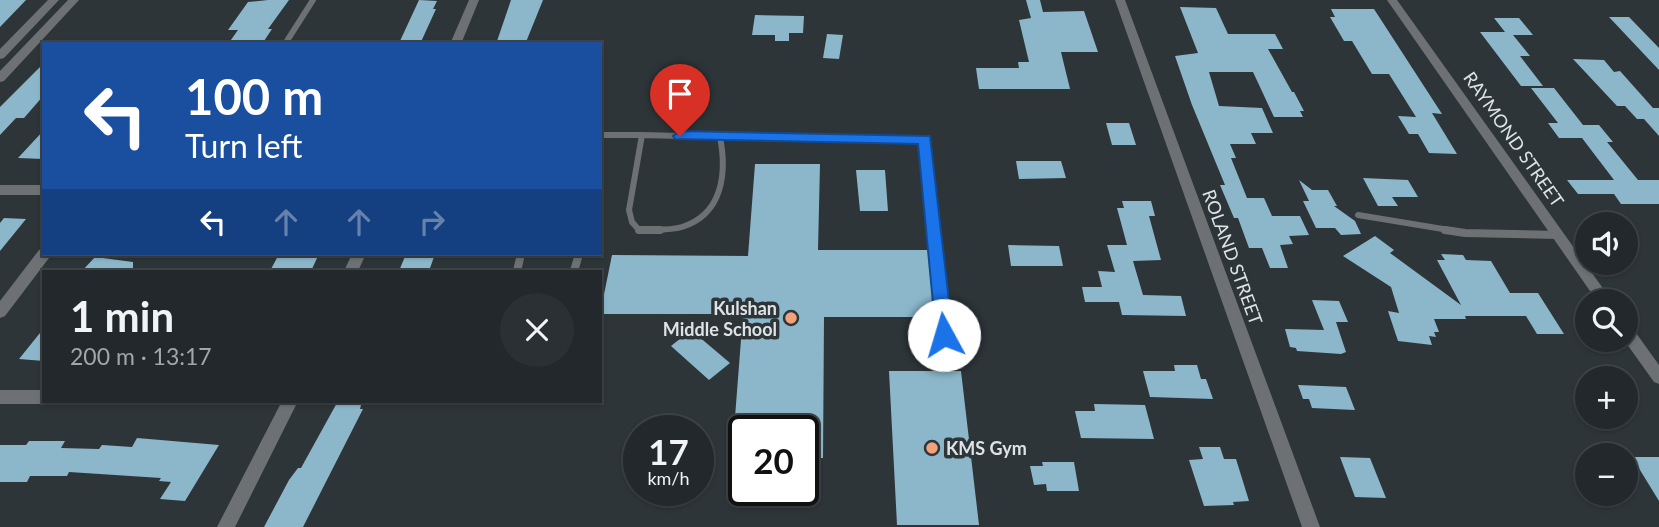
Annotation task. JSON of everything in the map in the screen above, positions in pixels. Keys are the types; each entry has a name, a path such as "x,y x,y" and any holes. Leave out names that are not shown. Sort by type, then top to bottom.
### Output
{"street":[{"path":"0,56 54,0"},
{"path":"0,78 74,0"},
{"path":"456,42 474,0"},
{"name":"ROLAND STREET","path":"1120,0 1311,527"},
{"name":"RAYMOND STREET","path":"1392,0 1596,289"},
{"path":"0,190 42,190"},
{"path":"0,312 42,256"},
{"path":"1638,347 1659,377"},
{"path":"0,397 42,397"},
{"path":"226,527 289,403"}],"lane":[{"path":"286,42 313,0"},
{"path":"602,135 925,140 944,335"},
{"path":"642,135 629,210 632,222 639,230 683,227 714,208 721,196 724,168 720,137"},
{"path":"1358,215 1465,233 1558,235"}],"building":[{"path":"0,0 26,0 0,27"},
{"path":"289,0 268,29 272,29 263,42 229,42 238,30 228,30 248,2"},
{"path":"419,0 437,1 421,42 400,41"},
{"path":"511,0 543,0 526,42 497,42"},
{"path":"1026,0 1040,0 1043,12 1084,11 1098,52 1061,52 1070,89 979,89 976,68 1019,68 1018,62 1029,62 1019,20 1031,18"},
{"path":"1180,7 1216,8 1228,34 1275,34 1283,49 1268,49 1304,111 1300,111 1303,117 1274,117 1253,72 1209,72 1219,106 1262,108 1273,133 1251,133 1256,144 1230,144 1236,158 1231,158 1247,198 1264,198 1272,216 1300,216 1309,235 1289,236 1293,244 1280,245 1288,268 1270,268 1262,248 1249,248 1238,218 1234,218 1220,185 1225,185 1175,56 1198,53"},
{"path":"1331,9 1374,9 1442,114 1432,113 1457,154 1429,153 1418,134 1409,134 1398,116 1416,117 1389,74 1372,74 1352,41 1344,41 1330,17 1335,17"},
{"path":"755,15 804,16 803,33 789,33 789,41 775,41 775,35 752,35"},
{"path":"1609,17 1629,17 1659,48 1659,70"},
{"path":"1494,18 1519,18 1533,35 1513,35 1530,56 1520,56 1543,86 1521,86 1480,32 1505,32"},
{"path":"827,34 843,35 839,59 823,58"},
{"path":"1573,59 1604,60 1614,72 1620,71 1653,108 1659,108 1659,136 1644,119 1637,119 1625,106 1617,106"},
{"path":"42,65 42,97 24,118 16,118 0,135 0,107"},
{"path":"1531,88 1554,88 1583,125 1599,125 1613,142 1607,142 1638,180 1659,180 1659,204 1621,204 1614,194 1578,194 1567,180 1614,180 1582,138 1559,138 1548,123 1558,123"},
{"path":"1106,123 1129,123 1136,145 1112,145"},
{"path":"42,132 42,159 18,158"},
{"path":"1016,161 1061,161 1066,178 1019,179"},
{"path":"755,164 820,164 818,250 929,250 936,317 824,317 823,458 819,458 819,415 735,415 743,314 602,314 612,255 748,256"},
{"path":"856,170 885,170 888,211 860,211"},
{"path":"1363,178 1408,180 1418,197 1392,197 1398,206 1378,206"},
{"path":"1299,180 1312,190 1328,190 1337,206 1334,206 1355,221 1361,234 1341,235 1335,228 1316,228 1303,201 1309,201"},
{"path":"1122,201 1151,201 1155,216 1149,216 1161,260 1133,261 1143,295 1181,296 1186,316 1122,315 1119,302 1085,302 1082,287 1102,287 1098,271 1115,272 1107,245 1127,245 1117,208 1124,208"},
{"path":"4,218 26,219 0,251 0,223"},
{"path":"1375,236 1394,250 1390,253 1461,305 1437,260 1445,260 1441,254 1463,255 1466,260 1491,261 1510,293 1538,293 1564,334 1537,334 1526,316 1465,316 1466,319 1434,319 1439,332 1434,332 1436,337 1429,336 1432,345 1398,341 1388,311 1399,313 1391,287 1343,256"},
{"path":"1008,245 1059,246 1063,266 1011,266"},
{"path":"278,256 318,256 311,270 271,270"},
{"path":"405,256 434,256 429,270 399,270"},
{"path":"95,257 133,262 133,270 83,270"},
{"path":"1312,300 1339,301 1348,322 1336,322 1346,352 1341,354 1297,351 1296,348 1290,347 1285,329 1324,330"},
{"path":"42,330 42,361 19,359"},
{"path":"691,330 730,363 709,380 671,346"},
{"path":"1174,365 1197,365 1201,379 1206,379 1213,399 1150,397 1143,371 1175,371"},
{"name":"KMS Gym","path":"889,371 961,371 979,525 897,525"},
{"path":"1298,385 1346,387 1355,410 1312,408 1309,399 1303,399"},
{"path":"337,403 362,403 360,409 363,409 303,527 264,527 289,480 298,468 301,468"},
{"path":"1094,404 1145,405 1154,439 1081,438 1075,411 1095,411"},
{"path":"137,438 219,445 185,501 160,499 171,482 159,481 161,478 69,472 67,476 30,476 27,482 0,482 0,445 26,445 29,441 65,441 61,448 99,449 102,445 132,447"},
{"path":"1199,447 1220,447 1224,459 1236,459 1249,501 1233,502 1234,505 1204,506 1189,460 1203,459"},
{"path":"1340,457 1370,458 1386,498 1355,497"},
{"path":"1638,457 1659,457 1659,501 1638,467"},
{"path":"1042,462 1074,462 1079,491 1047,491 1046,484 1034,485 1030,466 1043,466"}],"place":[{"name":"Kulshan Middle School","path":"791,318"},
{"name":"KMS Gym","path":"932,448"}],"route":[{"path":"680,136 925,140 944,335"}]}
